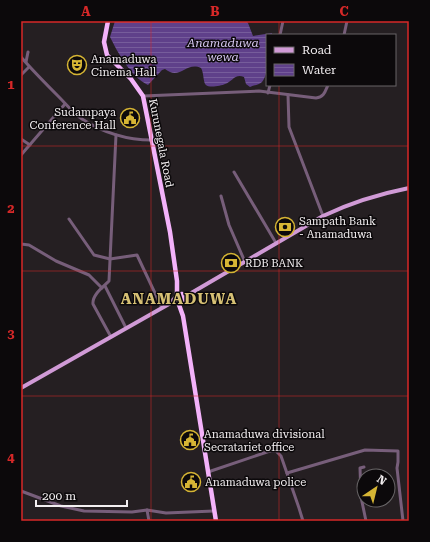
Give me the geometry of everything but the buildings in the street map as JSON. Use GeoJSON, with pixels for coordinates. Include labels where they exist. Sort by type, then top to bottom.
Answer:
{"type":"FeatureCollection","features":[{"type":"Feature","properties":{"kind":"highway","name":"Kurunegala Road"},"geometry":{"type":"LineString","coordinates":[[108,21],[104,42],[107,55],[131,79],[143,96],[170,232],[177,281],[177,298],[183,316]]}},
{"type":"Feature","properties":{"kind":"highway","name":"Kurunegala Road"},"geometry":{"type":"LineString","coordinates":[[177,281],[183,298]]}},
{"type":"Feature","properties":{"kind":"highway"},"geometry":{"type":"LineString","coordinates":[[178,294],[183,298],[181,302],[177,298],[178,294]]}},
{"type":"Feature","properties":{"kind":"highway"},"geometry":{"type":"LineString","coordinates":[[183,298],[183,316],[216,521]]}},
{"type":"Feature","properties":{"kind":"main road"},"geometry":{"type":"LineString","coordinates":[[183,298],[323,216],[362,200],[409,188]]}},
{"type":"Feature","properties":{"kind":"main road"},"geometry":{"type":"LineString","coordinates":[[21,388],[111,338],[177,298]]}},
{"type":"Feature","properties":{"kind":"street"},"geometry":{"type":"LineString","coordinates":[[280,34],[283,21]]}},
{"type":"Feature","properties":{"kind":"street"},"geometry":{"type":"LineString","coordinates":[[344,34],[347,21]]}},
{"type":"Feature","properties":{"kind":"street"},"geometry":{"type":"LineString","coordinates":[[26,62],[28,52]]}},
{"type":"Feature","properties":{"kind":"street"},"geometry":{"type":"LineString","coordinates":[[21,57],[65,104],[81,118],[104,131],[116,135],[139,140],[152,140]]}},
{"type":"Feature","properties":{"kind":"street"},"geometry":{"type":"LineString","coordinates":[[21,75],[29,67]]}},
{"type":"Feature","properties":{"kind":"street"},"geometry":{"type":"LineString","coordinates":[[268,93],[270,86]]}},
{"type":"Feature","properties":{"kind":"street"},"geometry":{"type":"LineString","coordinates":[[143,96],[259,91],[319,98],[325,94],[328,86]]}},
{"type":"Feature","properties":{"kind":"street"},"geometry":{"type":"LineString","coordinates":[[288,95],[289,126],[323,216]]}},
{"type":"Feature","properties":{"kind":"street"},"geometry":{"type":"LineString","coordinates":[[21,155],[65,104]]}},
{"type":"Feature","properties":{"kind":"street"},"geometry":{"type":"LineString","coordinates":[[111,338],[93,304],[93,300],[109,281],[116,135]]}},
{"type":"Feature","properties":{"kind":"street"},"geometry":{"type":"LineString","coordinates":[[21,139],[30,145]]}},
{"type":"Feature","properties":{"kind":"street"},"geometry":{"type":"LineString","coordinates":[[234,172],[276,243]]}},
{"type":"Feature","properties":{"kind":"street"},"geometry":{"type":"LineString","coordinates":[[220,196],[229,225],[245,263]]}},
{"type":"Feature","properties":{"kind":"street"},"geometry":{"type":"LineString","coordinates":[[69,219],[94,255],[110,258],[137,255],[162,308]]}},
{"type":"Feature","properties":{"kind":"street"},"geometry":{"type":"LineString","coordinates":[[21,244],[29,245],[56,261],[89,275],[103,287],[126,328]]}},
{"type":"Feature","properties":{"kind":"street"},"geometry":{"type":"LineString","coordinates":[[287,473],[365,450],[398,451],[397,468],[403,521]]}},
{"type":"Feature","properties":{"kind":"street"},"geometry":{"type":"LineString","coordinates":[[208,472],[270,451],[276,451],[280,456],[287,473],[303,521]]}},
{"type":"Feature","properties":{"kind":"street"},"geometry":{"type":"LineString","coordinates":[[364,467],[360,468],[361,497],[366,521]]}},
{"type":"Feature","properties":{"kind":"street"},"geometry":{"type":"LineString","coordinates":[[21,491],[61,506],[84,511],[132,512],[147,510],[166,513],[214,511]]}},
{"type":"Feature","properties":{"kind":"street"},"geometry":{"type":"LineString","coordinates":[[147,510],[149,521]]}},
{"type":"Feature","properties":{"kind":"water","name":"Anamaduwa wewa"},"geometry":{"type":"Polygon","coordinates":[[[115,21],[246,21],[253,36],[272,33],[266,34],[265,78],[261,83],[250,87],[246,84],[244,77],[241,76],[236,77],[223,85],[208,86],[205,84],[201,68],[196,67],[191,67],[175,73],[165,69],[162,70],[148,85],[131,71],[110,37],[115,21]]]}},
{"type":"Feature","properties":{"kind":"place","name":"Anamaduwa Cinema Hall"},"geometry":{"type":"Point","coordinates":[77,65]}},
{"type":"Feature","properties":{"kind":"place","name":"Sudampaya Conference Hall"},"geometry":{"type":"Point","coordinates":[130,118]}},
{"type":"Feature","properties":{"kind":"place","name":"Sampath Bank - Anamaduwa"},"geometry":{"type":"Point","coordinates":[285,227]}},
{"type":"Feature","properties":{"kind":"place","name":"RDB BANK"},"geometry":{"type":"Point","coordinates":[231,263]}},
{"type":"Feature","properties":{"kind":"place","name":"Anamaduwa divisional Secratariet office"},"geometry":{"type":"Point","coordinates":[190,440]}},
{"type":"Feature","properties":{"kind":"place","name":"Anamaduwa police"},"geometry":{"type":"Point","coordinates":[191,482]}},
{"type":"Feature","properties":{"kind":"district","name":"ANAMADUWA"},"geometry":{"type":"Point","coordinates":[179,299]}}]}
